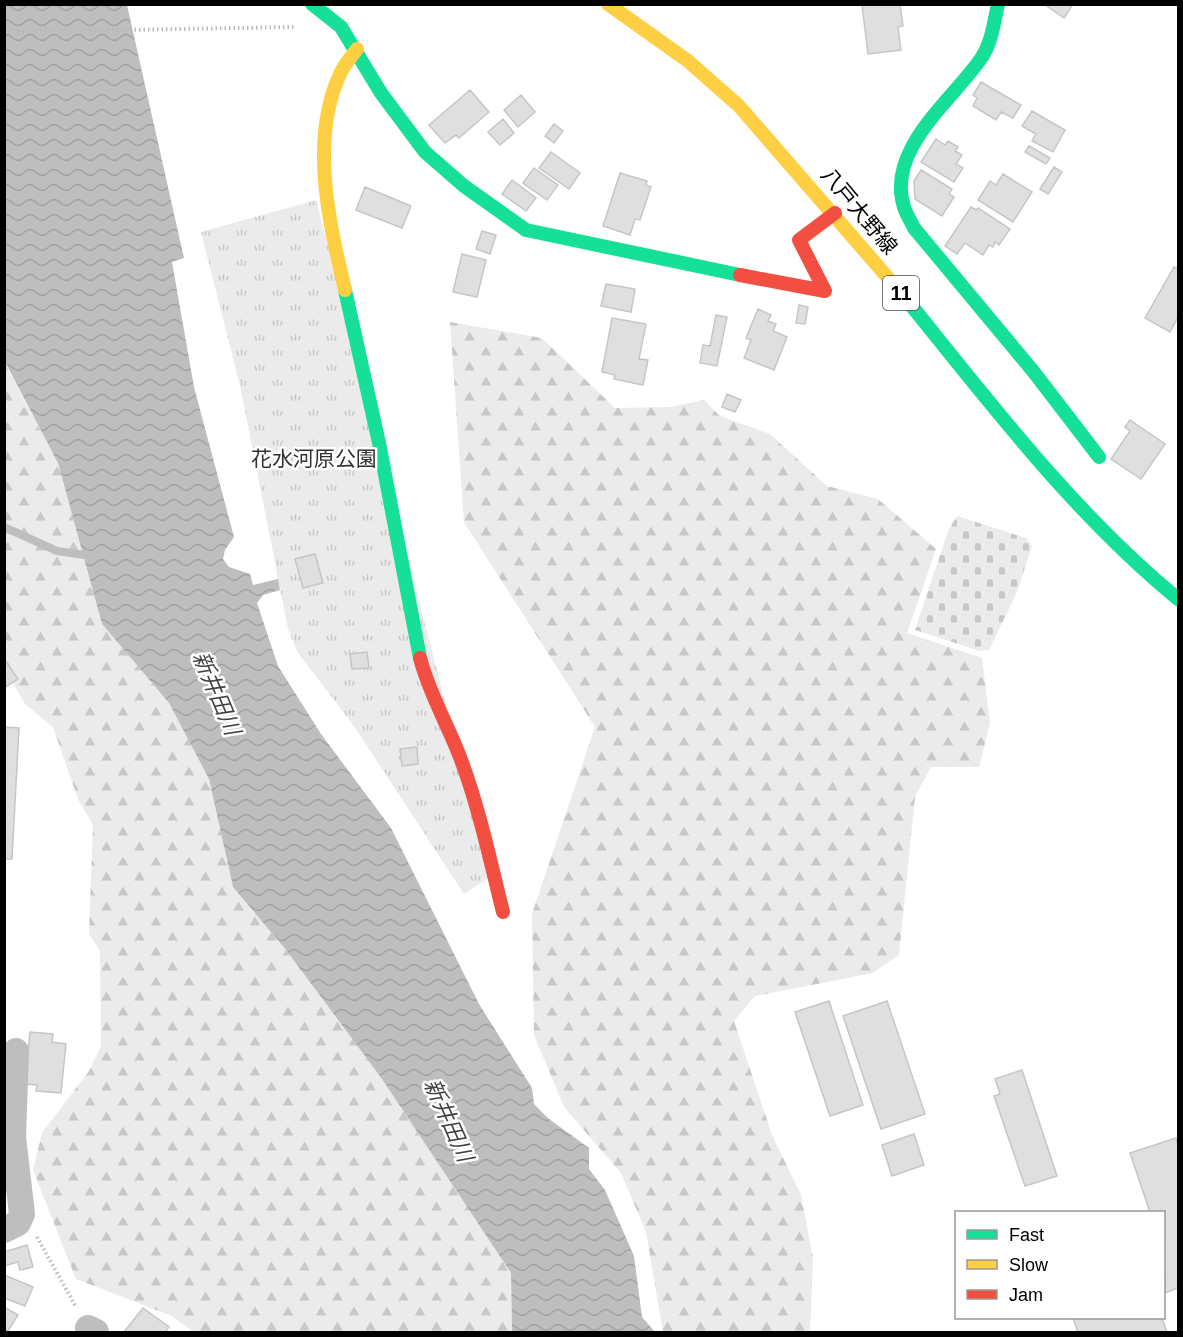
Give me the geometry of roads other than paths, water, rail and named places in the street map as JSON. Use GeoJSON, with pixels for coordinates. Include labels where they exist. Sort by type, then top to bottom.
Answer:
{"type":"FeatureCollection","features":[{"type":"Feature","properties":{"kind":"street"},"geometry":{"type":"LineString","coordinates":[[312,4],[341,27],[357,49],[381,93],[425,152],[464,186],[526,230],[621,252],[825,291],[799,240],[835,213]]}},
{"type":"Feature","properties":{"kind":"street","name":"八戸大野線"},"geometry":{"type":"LineString","coordinates":[[608,4],[653,33],[715,83],[766,134],[835,213],[1008,423],[1083,510],[1157,583],[1179,599]]}},
{"type":"Feature","properties":{"kind":"street"},"geometry":{"type":"LineString","coordinates":[[998,4],[991,39],[982,57],[933,113],[906,160],[902,183],[903,206],[914,228],[1033,370],[1099,457]]}},
{"type":"Feature","properties":{"kind":"street"},"geometry":{"type":"LineString","coordinates":[[357,49],[341,72],[326,123],[324,162],[330,225],[379,443],[416,646],[426,681],[459,755],[472,792],[503,912]]}},
{"type":"Feature","properties":{"kind":"street"},"geometry":{"type":"LineString","coordinates":[[11,1226],[22,1214],[13,1137],[16,1051]]}},
{"type":"Feature","properties":{"kind":"water","name":"新井田川"},"geometry":{"type":"Polygon","coordinates":[[[4,5],[127,5],[184,258],[172,262],[194,387],[234,537],[225,550],[223,559],[229,567],[250,574],[253,585],[278,579],[280,590],[263,595],[257,603],[278,666],[321,734],[391,828],[479,1004],[532,1088],[534,1104],[549,1119],[589,1148],[589,1169],[605,1190],[634,1256],[642,1317],[655,1332],[512,1332],[511,1273],[382,1079],[286,950],[233,887],[209,779],[169,703],[102,624],[58,463],[5,362],[4,5]]]}},
{"type":"Feature","properties":{"kind":"waterway"},"geometry":{"type":"LineString","coordinates":[[4,527],[57,551],[91,556]]}},
{"type":"Feature","properties":{"kind":"park label","name":"花水河原公園"},"geometry":{"type":"Point","coordinates":[314,459]}}]}
